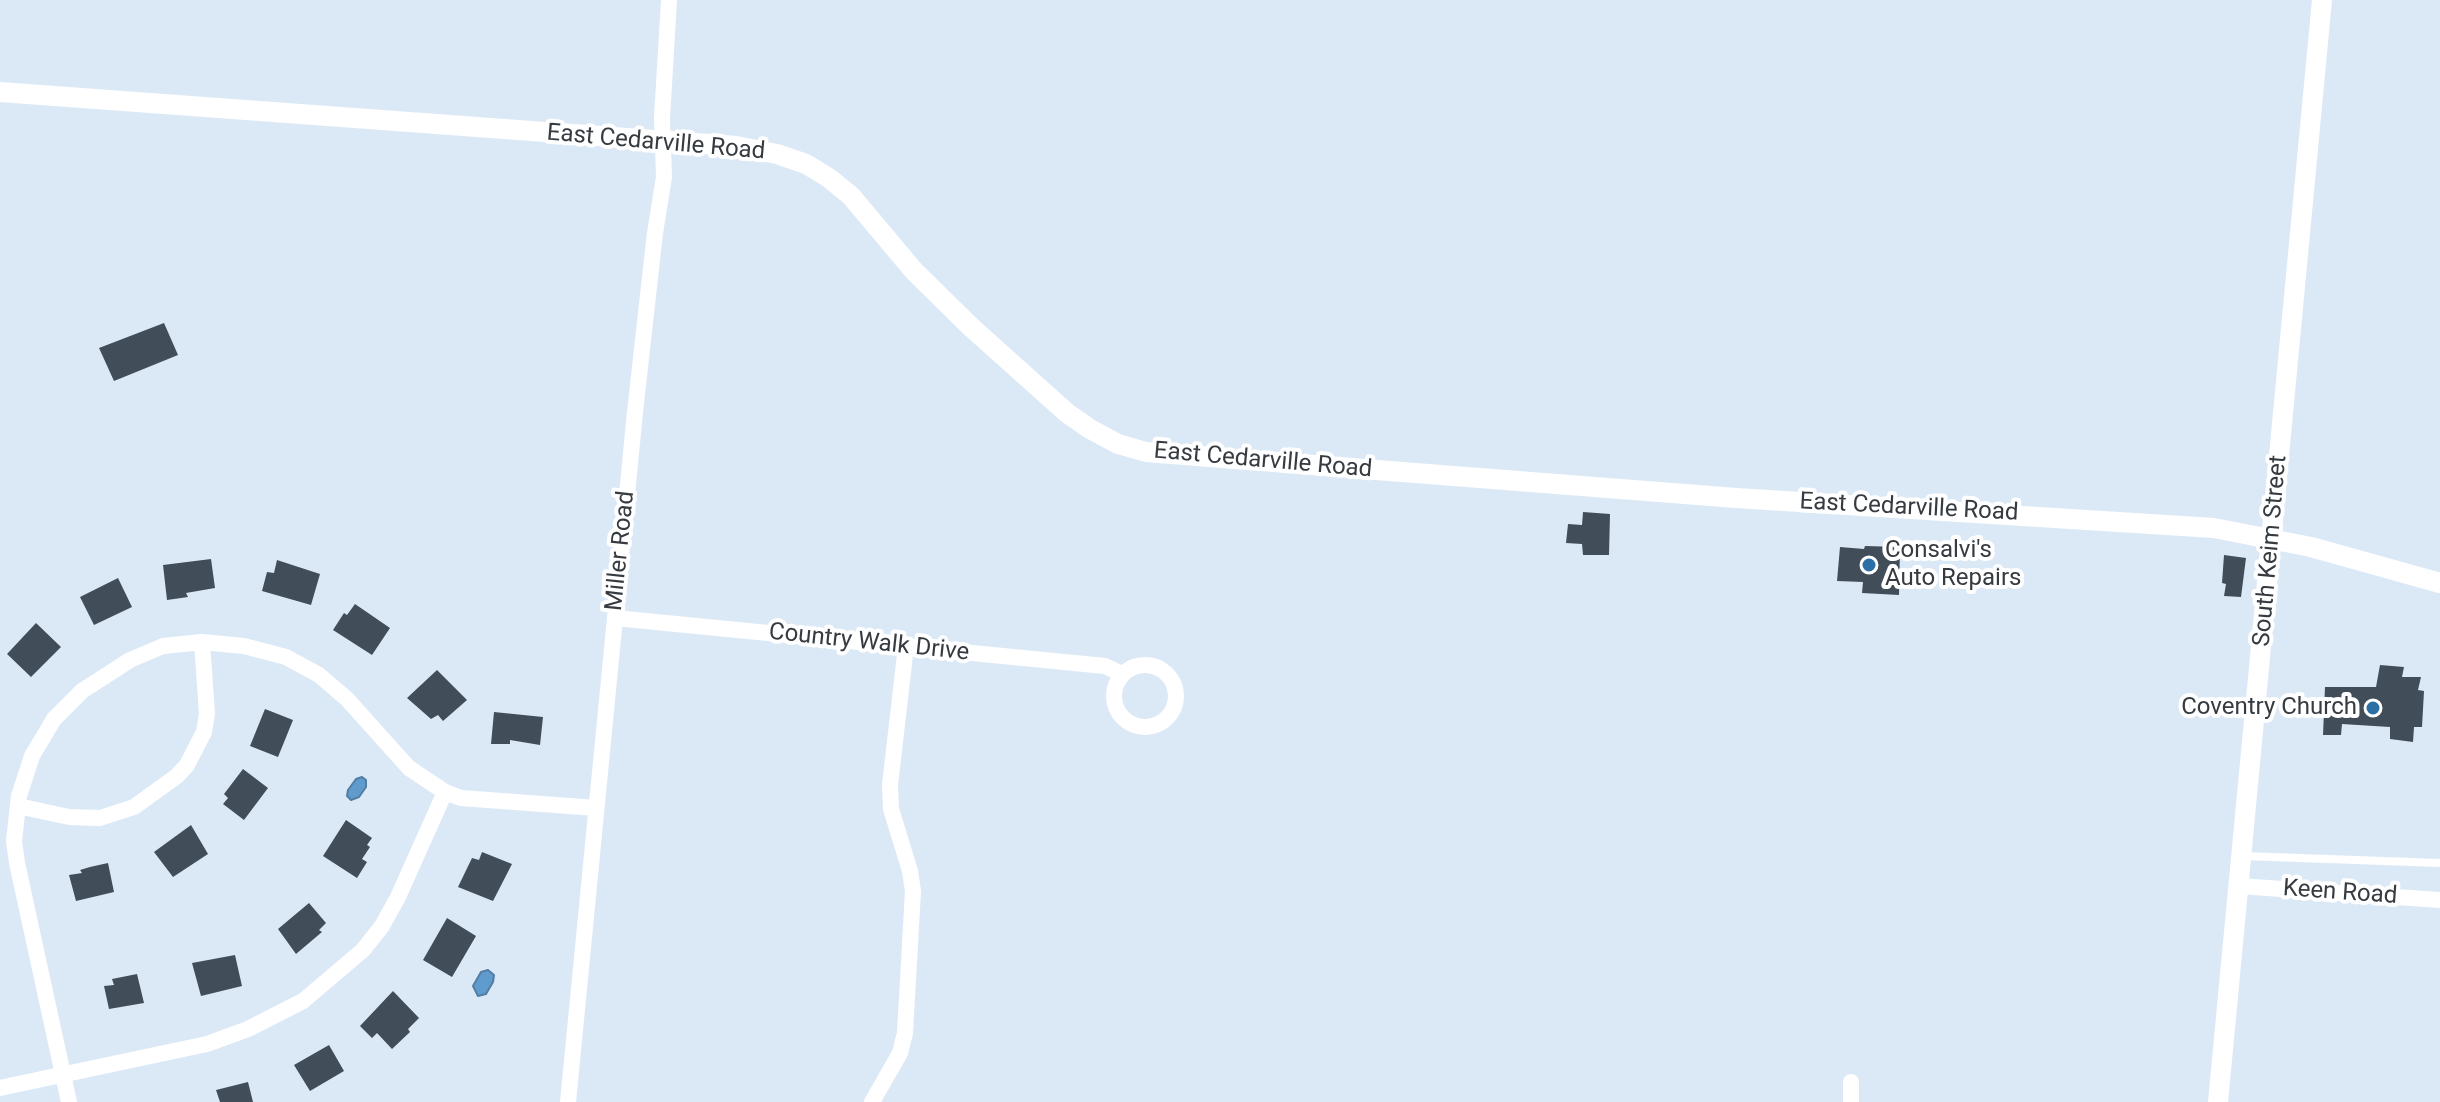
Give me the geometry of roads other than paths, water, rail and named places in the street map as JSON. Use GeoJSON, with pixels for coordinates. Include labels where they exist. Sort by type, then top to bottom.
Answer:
{"type":"FeatureCollection","features":[{"type":"Feature","properties":{"kind":"street","name":"Miller Road"},"geometry":{"type":"LineString","coordinates":[[568,1102],[653,247],[664,177],[669,0]]}},
{"type":"Feature","properties":{"kind":"street","name":"South Keim Street"},"geometry":{"type":"LineString","coordinates":[[2218,1102],[2322,0]]}},
{"type":"Feature","properties":{"kind":"street","name":"East Cedarville Road"},"geometry":{"type":"LineString","coordinates":[[0,92],[736,146],[777,154],[806,164],[851,196],[914,271],[1067,413],[1104,437],[1146,452],[1736,498],[2214,528],[2272,538],[2440,583]]}},
{"type":"Feature","properties":{"kind":"street","name":"Country Walk Drive"},"geometry":{"type":"LineString","coordinates":[[615,618],[1105,666],[1122,674]]}},
{"type":"Feature","properties":{"kind":"street"},"geometry":{"type":"LineString","coordinates":[[69,1102],[14,841],[24,773],[42,737],[54,719],[97,678],[147,651],[163,646],[202,642],[244,646],[286,657],[319,675],[347,699],[409,768],[445,792],[461,798],[596,808]]}},
{"type":"Feature","properties":{"kind":"street"},"geometry":{"type":"LineString","coordinates":[[18,806],[69,817],[100,818],[134,807],[177,776],[187,765],[204,732],[207,714],[202,642]]}},
{"type":"Feature","properties":{"kind":"street"},"geometry":{"type":"LineString","coordinates":[[872,1102],[900,1053],[905,1033],[913,891],[891,809],[890,785],[906,646]]}},
{"type":"Feature","properties":{"kind":"street"},"geometry":{"type":"LineString","coordinates":[[0,1088],[223,1039],[269,1020],[303,1001],[342,971],[382,926],[445,792]]}},
{"type":"Feature","properties":{"kind":"street","name":"Keen Road"},"geometry":{"type":"LineString","coordinates":[[2239,886],[2440,900]]}},
{"type":"Feature","properties":{"kind":"street"},"geometry":{"type":"LineString","coordinates":[[1851,1082],[1851,1102]]}},
{"type":"Feature","properties":{"kind":"lane"},"geometry":{"type":"LineString","coordinates":[[2242,856],[2440,863]]}},
{"type":"Feature","properties":{"kind":"water"},"geometry":{"type":"Polygon","coordinates":[[[362,777],[366,780],[366,787],[359,797],[351,800],[347,796],[348,790],[356,779],[362,777]]]}},
{"type":"Feature","properties":{"kind":"water"},"geometry":{"type":"Polygon","coordinates":[[[488,970],[494,975],[493,982],[486,994],[478,996],[473,986],[481,972],[488,970]]]}},
{"type":"Feature","properties":{"kind":"place","name":"Consalvi's Auto Repairs"},"geometry":{"type":"Point","coordinates":[1869,565]}},
{"type":"Feature","properties":{"kind":"place","name":"Coventry Church"},"geometry":{"type":"Point","coordinates":[2373,708]}}]}
